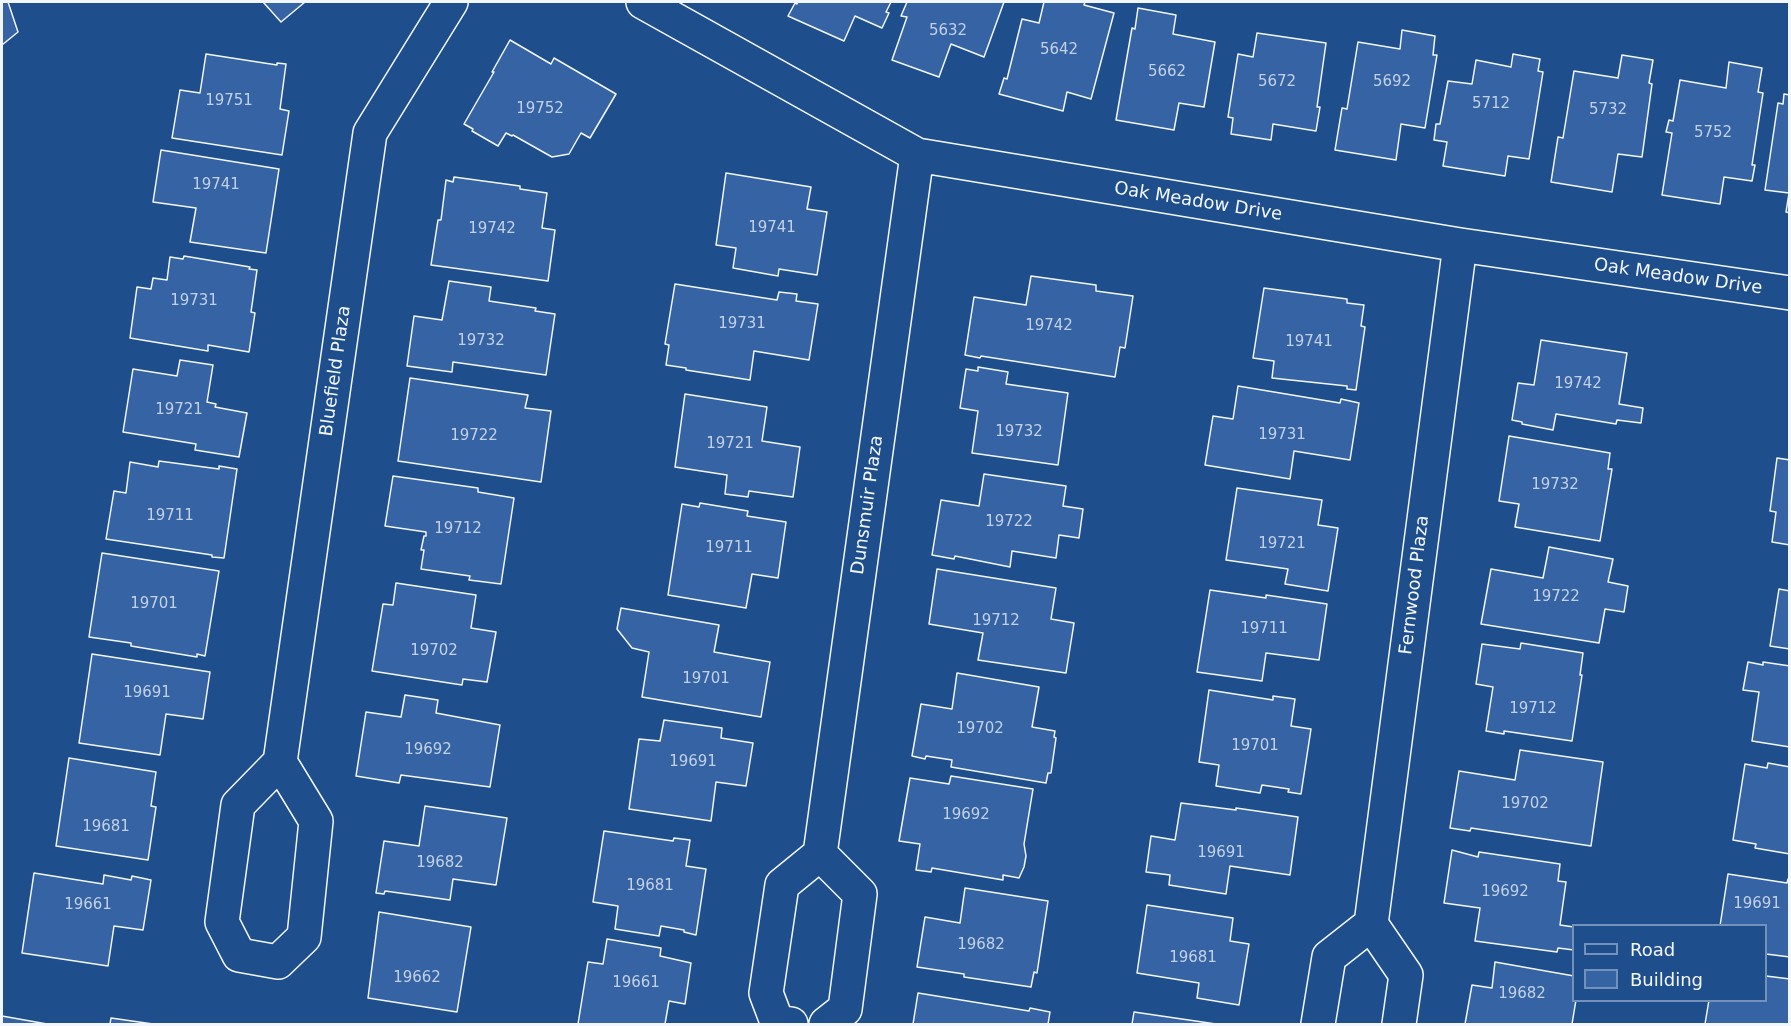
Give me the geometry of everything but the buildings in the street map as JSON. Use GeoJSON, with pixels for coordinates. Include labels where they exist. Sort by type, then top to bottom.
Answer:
{"type":"FeatureCollection","features":[{"type":"Feature","properties":{"kind":"street","name":"Bluefield Plaza"},"geometry":{"type":"LineString","coordinates":[[280,762],[370,133],[451,2]]}},
{"type":"Feature","properties":{"kind":"street","name":"Oak Meadow Drive"},"geometry":{"type":"LineString","coordinates":[[643,2],[917,155],[1460,245],[1790,293]]}},
{"type":"Feature","properties":{"kind":"street","name":"Dunsmuir Plaza"},"geometry":{"type":"LineString","coordinates":[[820,854],[917,155]]}},
{"type":"Feature","properties":{"kind":"street","name":"Fernwood Plaza"},"geometry":{"type":"LineString","coordinates":[[1371,924],[1460,245]]}},
{"type":"Feature","properties":{"kind":"street"},"geometry":{"type":"LineString","coordinates":[[280,762],[316,821],[304,937],[278,962],[239,955],[222,922],[238,805],[280,762]]}},
{"type":"Feature","properties":{"kind":"street"},"geometry":{"type":"LineString","coordinates":[[791,1024],[777,1022],[766,993],[783,885],[820,854],[860,894],[845,1010],[826,1024]]}},
{"type":"Feature","properties":{"kind":"street"},"geometry":{"type":"LineString","coordinates":[[1318,1024],[1329,957],[1371,924],[1406,975],[1399,1024]]}}]}
